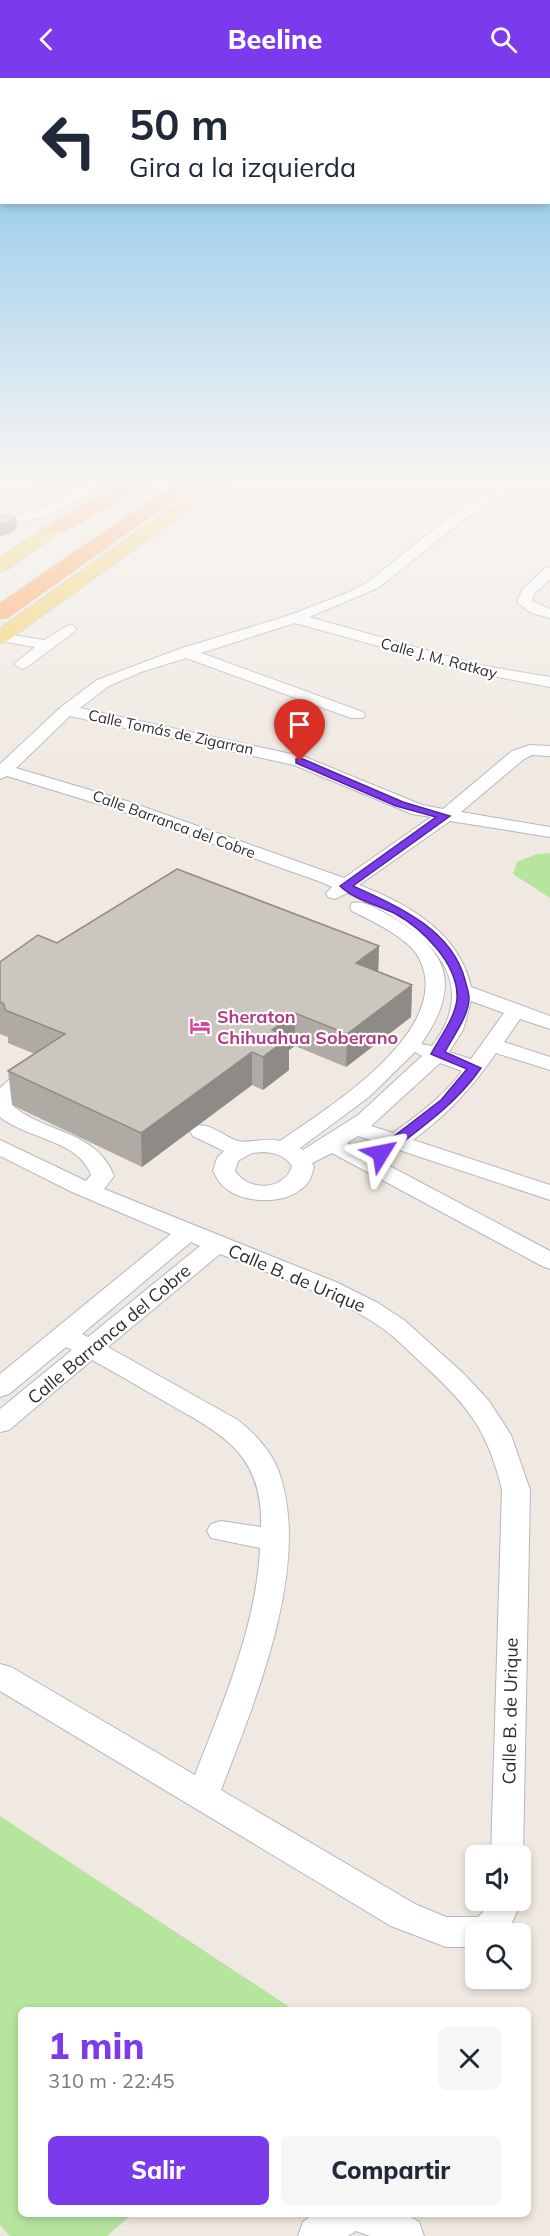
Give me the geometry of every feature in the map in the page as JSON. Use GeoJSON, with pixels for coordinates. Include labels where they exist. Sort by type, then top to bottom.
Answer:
{"type":"FeatureCollection","features":[{"type":"Feature","properties":{"kind":"highway"},"geometry":{"type":"LineString","coordinates":[[0,613],[48,580]]}},
{"type":"Feature","properties":{"kind":"main road"},"geometry":{"type":"LineString","coordinates":[[0,637],[81,580]]}},
{"type":"Feature","properties":{"kind":"street"},"geometry":{"type":"LineString","coordinates":[[1,775],[67,710],[103,683],[184,652],[295,618],[354,595],[380,580]]}},
{"type":"Feature","properties":{"kind":"street"},"geometry":{"type":"LineString","coordinates":[[541,580],[526,593],[524,602],[536,610],[550,614]]}},
{"type":"Feature","properties":{"kind":"street","name":"Calle J. M. Ratkay"},"geometry":{"type":"LineString","coordinates":[[295,618],[477,669],[550,682]]}},
{"type":"Feature","properties":{"kind":"street"},"geometry":{"type":"LineString","coordinates":[[22,664],[69,629]]}},
{"type":"Feature","properties":{"kind":"street"},"geometry":{"type":"LineString","coordinates":[[0,637],[46,645]]}},
{"type":"Feature","properties":{"kind":"street"},"geometry":{"type":"LineString","coordinates":[[184,652],[357,715]]}},
{"type":"Feature","properties":{"kind":"street","name":"Calle Tomás de Zigarran"},"geometry":{"type":"LineString","coordinates":[[67,710],[300,761],[399,804],[445,816],[550,832]]}},
{"type":"Feature","properties":{"kind":"street"},"geometry":{"type":"LineString","coordinates":[[339,891],[445,816],[518,755],[530,750],[550,751]]}},
{"type":"Feature","properties":{"kind":"street","name":"Calle Barranca del Cobre"},"geometry":{"type":"LineString","coordinates":[[1,775],[125,805],[339,891]]}},
{"type":"Feature","properties":{"kind":"street","name":"Calle Barranca del Cobre"},"geometry":{"type":"LineString","coordinates":[[1,775],[44,794],[339,891]]}},
{"type":"Feature","properties":{"kind":"street"},"geometry":{"type":"LineString","coordinates":[[109,815],[125,805]]}},
{"type":"Feature","properties":{"kind":"street"},"geometry":{"type":"LineString","coordinates":[[196,1135],[233,1154],[264,1145],[292,1154],[332,1144],[379,1108],[438,1054],[459,1015],[463,991],[455,965],[428,944],[400,912],[339,891]]}},
{"type":"Feature","properties":{"kind":"street"},"geometry":{"type":"LineString","coordinates":[[292,1154],[411,1046],[423,1030],[436,988],[428,944]]}},
{"type":"Feature","properties":{"kind":"street"},"geometry":{"type":"LineString","coordinates":[[463,991],[550,1023]]}},
{"type":"Feature","properties":{"kind":"street"},"geometry":{"type":"LineString","coordinates":[[366,1163],[396,1143],[462,1086],[516,1011]]}},
{"type":"Feature","properties":{"kind":"street"},"geometry":{"type":"LineString","coordinates":[[492,1045],[550,1064]]}},
{"type":"Feature","properties":{"kind":"street"},"geometry":{"type":"LineString","coordinates":[[411,1046],[475,1068]]}},
{"type":"Feature","properties":{"kind":"street"},"geometry":{"type":"LineString","coordinates":[[46,1058],[12,1087],[2,1103],[3,1109],[18,1121],[66,1141],[97,1161],[102,1168],[103,1176],[90,1190]]}},
{"type":"Feature","properties":{"kind":"street"},"geometry":{"type":"LineString","coordinates":[[353,1127],[550,1193]]}},
{"type":"Feature","properties":{"kind":"street"},"geometry":{"type":"LineString","coordinates":[[332,1144],[477,1219],[550,1261]]}},
{"type":"Feature","properties":{"kind":"street","name":"Calle B. de Urique"},"geometry":{"type":"LineString","coordinates":[[0,1147],[49,1173],[325,1288],[392,1323],[468,1392],[500,1436],[509,1458],[516,1491],[507,1845]]}},
{"type":"Feature","properties":{"kind":"street"},"geometry":{"type":"LineString","coordinates":[[233,1154],[224,1171],[226,1178],[240,1188],[262,1193],[292,1185],[303,1173],[292,1154]]}},
{"type":"Feature","properties":{"kind":"street","name":"Calle Barranca del Cobre"},"geometry":{"type":"LineString","coordinates":[[0,1388],[189,1232]]}},
{"type":"Feature","properties":{"kind":"street","name":"Calle Barranca del Cobre"},"geometry":{"type":"LineString","coordinates":[[0,1424],[217,1244]]}},
{"type":"Feature","properties":{"kind":"street"},"geometry":{"type":"LineString","coordinates":[[66,1335],[204,1412],[243,1438],[258,1455],[269,1475],[276,1504],[275,1540],[266,1608],[247,1681],[202,1795]]}},
{"type":"Feature","properties":{"kind":"street"},"geometry":{"type":"LineString","coordinates":[[220,1531],[275,1540]]}},
{"type":"Feature","properties":{"kind":"street"},"geometry":{"type":"LineString","coordinates":[[0,1676],[403,1916],[446,1932],[485,1932],[497,1921],[501,1911]]}},
{"type":"Feature","properties":{"kind":"street"},"geometry":{"type":"LineString","coordinates":[[317,2236],[344,2217]]}},
{"type":"Feature","properties":{"kind":"street"},"geometry":{"type":"LineString","coordinates":[[370,2217],[384,2222],[405,2236]]}},
{"type":"Feature","properties":{"kind":"green space"},"geometry":{"type":"Polygon","coordinates":[[[550,853],[550,898],[513,874],[517,862],[537,854],[550,853]]]}},
{"type":"Feature","properties":{"kind":"green space"},"geometry":{"type":"Polygon","coordinates":[[[0,1816],[289,2007],[18,2007],[18,2217],[129,2217],[107,2236],[10,2236],[0,2225],[0,1816]]]}},
{"type":"Feature","properties":{"kind":"building","name":"Sheraton Chihuahua Soberano"},"geometry":{"type":"Polygon","coordinates":[[[177,869],[379,946],[356,963],[412,985],[347,1034],[295,1013],[272,1030],[289,1037],[263,1057],[252,1052],[141,1133],[8,1071],[65,1034],[5,1010],[4,1004],[0,1002],[0,962],[38,935],[57,943],[177,869]]]}},
{"type":"Feature","properties":{"kind":"place","name":"Sheraton Chihuahua Soberano"},"geometry":{"type":"Point","coordinates":[200,1026]}},
{"type":"Feature","properties":{"kind":"route"},"geometry":{"type":"LineString","coordinates":[[300,761],[321,768],[399,804],[445,816],[345,886],[400,912],[437,941],[448,953],[455,965],[463,998],[459,1015],[438,1054],[475,1068],[462,1086],[445,1103],[381,1153]]}}]}
